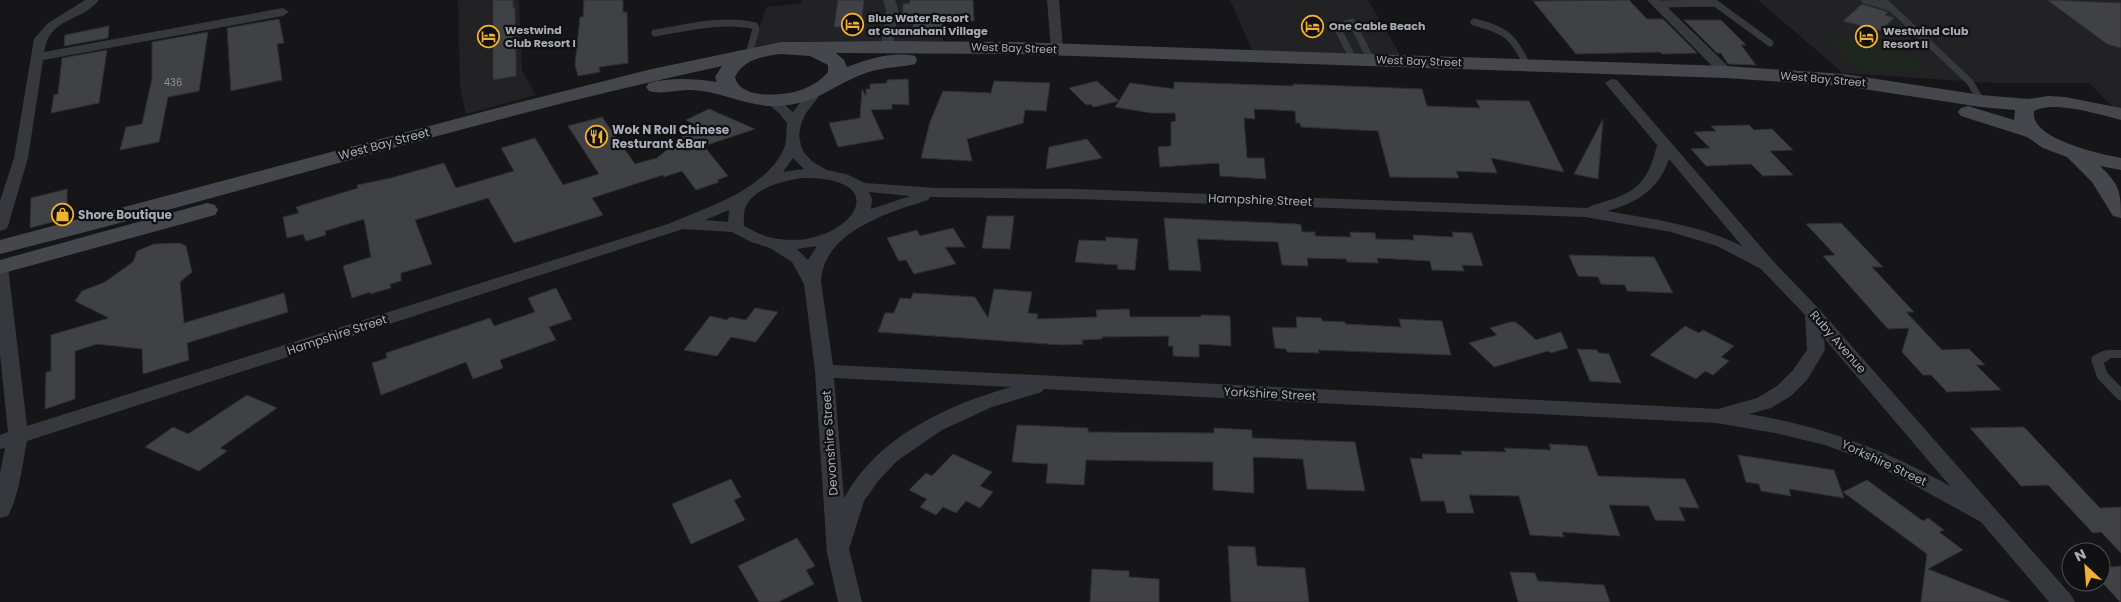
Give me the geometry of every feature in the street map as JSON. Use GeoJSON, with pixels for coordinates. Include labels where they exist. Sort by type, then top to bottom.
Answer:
{"type":"FeatureCollection","features":[{"type":"Feature","properties":{"kind":"main road","name":"West Bay Street"},"geometry":{"type":"LineString","coordinates":[[0,247],[495,114],[652,75],[769,50],[887,46],[1057,49],[1726,72],[1854,81],[1981,101],[2031,105],[2049,102],[2073,103],[2121,114]]}},
{"type":"Feature","properties":{"kind":"main road"},"geometry":{"type":"LineString","coordinates":[[804,48],[825,54],[836,64],[835,76],[823,87]]}},
{"type":"Feature","properties":{"kind":"main road"},"geometry":{"type":"LineString","coordinates":[[732,91],[725,77],[731,67],[743,58],[769,50]]}},
{"type":"Feature","properties":{"kind":"main road","name":"West Bay Street"},"geometry":{"type":"LineString","coordinates":[[0,267],[612,96],[675,85],[700,85],[732,91],[748,97],[770,100],[796,97],[823,87],[856,69],[874,64],[929,59],[1802,89],[1874,95],[1960,110],[2035,133],[2052,144],[2075,154]]}},
{"type":"Feature","properties":{"kind":"main road"},"geometry":{"type":"LineString","coordinates":[[2031,105],[2025,110],[2023,118],[2035,133]]}},
{"type":"Feature","properties":{"kind":"main road"},"geometry":{"type":"LineString","coordinates":[[2075,154],[2121,164]]}},
{"type":"Feature","properties":{"kind":"main road"},"geometry":{"type":"LineString","coordinates":[[2075,154],[2100,178],[2121,211]]}},
{"type":"Feature","properties":{"kind":"street"},"geometry":{"type":"LineString","coordinates":[[0,226],[13,189],[21,158],[40,39],[48,28],[93,0]]}},
{"type":"Feature","properties":{"kind":"street"},"geometry":{"type":"LineString","coordinates":[[887,46],[892,9],[889,0]]}},
{"type":"Feature","properties":{"kind":"street"},"geometry":{"type":"LineString","coordinates":[[1053,0],[1057,49]]}},
{"type":"Feature","properties":{"kind":"street"},"geometry":{"type":"LineString","coordinates":[[1655,2],[1726,72]]}},
{"type":"Feature","properties":{"kind":"street"},"geometry":{"type":"LineString","coordinates":[[36,57],[283,12]]}},
{"type":"Feature","properties":{"kind":"street","name":"Ruby Avenue"},"geometry":{"type":"LineString","coordinates":[[1612,83],[1767,266],[1814,314],[2063,602]]}},
{"type":"Feature","properties":{"kind":"street"},"geometry":{"type":"LineString","coordinates":[[823,87],[802,106],[794,122],[793,145],[795,153],[801,161],[824,173]]}},
{"type":"Feature","properties":{"kind":"street"},"geometry":{"type":"LineString","coordinates":[[770,100],[784,110],[794,122]]}},
{"type":"Feature","properties":{"kind":"street"},"geometry":{"type":"LineString","coordinates":[[758,186],[781,166],[793,145]]}},
{"type":"Feature","properties":{"kind":"street","name":"Hampshire Street"},"geometry":{"type":"LineString","coordinates":[[1585,212],[1617,204],[1636,195],[1648,185],[1657,175],[1662,161],[1664,146]]}},
{"type":"Feature","properties":{"kind":"street"},"geometry":{"type":"LineString","coordinates":[[758,186],[794,174],[824,173]]}},
{"type":"Feature","properties":{"kind":"street","name":"Hampshire Street"},"geometry":{"type":"LineString","coordinates":[[824,173],[862,187],[935,193],[1088,194],[1585,212],[1672,227],[1702,235],[1723,243],[1767,266]]}},
{"type":"Feature","properties":{"kind":"street"},"geometry":{"type":"LineString","coordinates":[[745,196],[737,208],[736,228],[758,240],[772,243],[806,244],[848,228],[862,213],[865,202],[862,193],[847,180]]}},
{"type":"Feature","properties":{"kind":"street","name":"Hampshire Street"},"geometry":{"type":"LineString","coordinates":[[9,439],[674,227],[745,196],[758,186]]}},
{"type":"Feature","properties":{"kind":"street","name":"Hampshire Street"},"geometry":{"type":"LineString","coordinates":[[848,228],[889,208],[935,193]]}},
{"type":"Feature","properties":{"kind":"street","name":"Hampshire Street"},"geometry":{"type":"LineString","coordinates":[[674,227],[706,224],[736,228]]}},
{"type":"Feature","properties":{"kind":"street","name":"Devonshire Street"},"geometry":{"type":"LineString","coordinates":[[848,228],[824,247],[812,270],[812,282],[824,371],[838,554],[850,602]]}},
{"type":"Feature","properties":{"kind":"street","name":"Devonshire Street"},"geometry":{"type":"LineString","coordinates":[[772,243],[800,258],[812,282]]}},
{"type":"Feature","properties":{"kind":"street"},"geometry":{"type":"LineString","coordinates":[[0,267],[9,439],[7,489],[0,510]]}},
{"type":"Feature","properties":{"kind":"street","name":"Yorkshire Street"},"geometry":{"type":"LineString","coordinates":[[1716,416],[1764,403],[1784,391],[1800,375],[1816,350],[1814,314]]}},
{"type":"Feature","properties":{"kind":"street","name":"Yorkshire Street"},"geometry":{"type":"LineString","coordinates":[[824,371],[1716,416],[1771,424],[1832,440],[1880,459],[1986,515]]}},
{"type":"Feature","properties":{"kind":"street"},"geometry":{"type":"LineString","coordinates":[[838,554],[856,497],[882,463],[919,434],[959,412],[999,396],[1054,383]]}},
{"type":"Feature","properties":{"kind":"street"},"geometry":{"type":"LineString","coordinates":[[2033,569],[2044,602]]}},
{"type":"Feature","properties":{"kind":"lane"},"geometry":{"type":"LineString","coordinates":[[1865,0],[1893,8]]}},
{"type":"Feature","properties":{"kind":"lane"},"geometry":{"type":"LineString","coordinates":[[1883,0],[1970,82],[1981,101]]}},
{"type":"Feature","properties":{"kind":"lane"},"geometry":{"type":"LineString","coordinates":[[1655,2],[1713,1],[1770,43]]}},
{"type":"Feature","properties":{"kind":"lane"},"geometry":{"type":"LineString","coordinates":[[1352,22],[1362,59],[1339,31],[1342,25],[1352,22]]}},
{"type":"Feature","properties":{"kind":"lane"},"geometry":{"type":"LineString","coordinates":[[1474,22],[1494,27],[1513,37],[1527,65]]}},
{"type":"Feature","properties":{"kind":"lane"},"geometry":{"type":"LineString","coordinates":[[655,33],[752,24],[756,29],[749,54]]}},
{"type":"Feature","properties":{"kind":"lane"},"geometry":{"type":"LineString","coordinates":[[2120,393],[2102,374],[2097,360],[2108,354],[2121,354]]}},
{"type":"Feature","properties":{"kind":"shaded area","name":"Westwind Club Resort I"},"geometry":{"type":"Polygon","coordinates":[[[458,0],[519,0],[522,71],[536,95],[466,114],[460,86],[458,0]]]}},
{"type":"Feature","properties":{"kind":"shaded area","name":"Blue Water Resort at Guanahani Village"},"geometry":{"type":"Polygon","coordinates":[[[802,0],[942,0],[943,41],[792,41],[754,47],[766,7],[801,3],[802,0]]]}},
{"type":"Feature","properties":{"kind":"shaded area","name":"One Cable Beach"},"geometry":{"type":"Polygon","coordinates":[[[1230,0],[1368,0],[1401,56],[1253,52],[1230,0]]]}},
{"type":"Feature","properties":{"kind":"shaded area"},"geometry":{"type":"Polygon","coordinates":[[[1758,0],[2121,0],[2121,115],[2089,83],[1994,83],[1843,73],[1758,0]]]}},
{"type":"Feature","properties":{"kind":"shaded area"},"geometry":{"type":"Polygon","coordinates":[[[1824,36],[1888,36],[1926,70],[1859,69],[1824,36]]]}},
{"type":"Feature","properties":{"kind":"building"},"geometry":{"type":"Polygon","coordinates":[[[493,0],[513,0],[513,8],[515,7],[516,76],[493,80],[493,0]]]}},
{"type":"Feature","properties":{"kind":"building"},"geometry":{"type":"Polygon","coordinates":[[[584,0],[623,0],[623,12],[627,12],[628,63],[599,67],[600,72],[578,76],[575,65],[580,17],[583,17],[584,0]]]}},
{"type":"Feature","properties":{"kind":"building"},"geometry":{"type":"Polygon","coordinates":[[[838,0],[864,0],[861,26],[834,27],[838,0]]]}},
{"type":"Feature","properties":{"kind":"building"},"geometry":{"type":"Polygon","coordinates":[[[910,0],[973,0],[974,21],[942,22],[944,35],[914,36],[913,24],[902,23],[903,4],[910,3],[910,0]]]}},
{"type":"Feature","properties":{"kind":"building"},"geometry":{"type":"Polygon","coordinates":[[[1629,0],[1647,19],[1663,19],[1697,53],[1576,54],[1533,1],[1629,0]]]}},
{"type":"Feature","properties":{"kind":"building"},"geometry":{"type":"Polygon","coordinates":[[[2047,0],[2121,3],[2121,48],[2107,44],[2047,0]]]}},
{"type":"Feature","properties":{"kind":"building"},"geometry":{"type":"Polygon","coordinates":[[[1862,4],[1888,12],[1885,15],[1894,18],[1880,31],[1843,21],[1862,4]]]}},
{"type":"Feature","properties":{"kind":"building"},"geometry":{"type":"Polygon","coordinates":[[[279,19],[284,43],[277,44],[282,80],[231,91],[227,28],[279,19]]]}},
{"type":"Feature","properties":{"kind":"building"},"geometry":{"type":"Polygon","coordinates":[[[1684,20],[1721,20],[1746,45],[1741,45],[1756,65],[1728,64],[1721,53],[1717,53],[1684,20]]]}},
{"type":"Feature","properties":{"kind":"building"},"geometry":{"type":"Polygon","coordinates":[[[109,26],[108,38],[64,46],[65,35],[109,26]]]}},
{"type":"Feature","properties":{"kind":"building"},"geometry":{"type":"Polygon","coordinates":[[[208,32],[199,91],[168,97],[159,142],[120,150],[126,127],[142,124],[152,79],[152,42],[208,32]]]}},
{"type":"Feature","properties":{"kind":"building"},"geometry":{"type":"Polygon","coordinates":[[[107,50],[99,103],[51,113],[54,95],[58,94],[62,58],[107,50]]]}},
{"type":"Feature","properties":{"kind":"building"},"geometry":{"type":"Polygon","coordinates":[[[908,79],[909,105],[892,104],[892,109],[871,110],[884,139],[838,147],[829,123],[860,118],[862,89],[866,97],[866,89],[870,89],[870,84],[887,83],[887,80],[908,79]]]}},
{"type":"Feature","properties":{"kind":"building"},"geometry":{"type":"Polygon","coordinates":[[[994,81],[1050,83],[1046,111],[1025,110],[1023,123],[967,139],[972,161],[921,158],[930,122],[943,91],[991,93],[994,81]]]}},
{"type":"Feature","properties":{"kind":"building"},"geometry":{"type":"Polygon","coordinates":[[[1097,81],[1119,101],[1094,107],[1090,104],[1086,105],[1069,88],[1097,81]]]}},
{"type":"Feature","properties":{"kind":"building"},"geometry":{"type":"Polygon","coordinates":[[[1174,82],[1422,89],[1427,106],[1480,108],[1476,100],[1529,101],[1564,172],[1491,158],[1497,173],[1456,171],[1459,178],[1390,177],[1378,131],[1301,127],[1300,123],[1296,123],[1295,111],[1254,109],[1255,119],[1244,118],[1247,158],[1264,158],[1266,179],[1220,176],[1219,163],[1160,167],[1158,147],[1171,146],[1171,122],[1176,121],[1175,113],[1151,113],[1115,107],[1130,83],[1174,89],[1174,82]]]}},
{"type":"Feature","properties":{"kind":"building"},"geometry":{"type":"Polygon","coordinates":[[[709,109],[755,129],[704,146],[728,176],[717,180],[719,182],[696,190],[682,171],[664,177],[663,175],[592,198],[603,215],[514,243],[488,198],[415,220],[432,264],[401,273],[401,281],[390,284],[391,288],[352,298],[343,266],[371,257],[364,219],[325,231],[326,235],[306,241],[303,234],[287,238],[283,217],[299,213],[296,207],[358,188],[357,185],[391,178],[444,163],[456,188],[514,171],[501,148],[535,138],[563,185],[599,174],[568,126],[602,117],[635,164],[657,158],[696,125],[686,120],[709,109]]]}},
{"type":"Feature","properties":{"kind":"building"},"geometry":{"type":"Polygon","coordinates":[[[1603,119],[1598,179],[1574,174],[1603,119]]]}},
{"type":"Feature","properties":{"kind":"building"},"geometry":{"type":"Polygon","coordinates":[[[1749,125],[1754,130],[1772,129],[1793,150],[1770,151],[1793,175],[1763,176],[1751,164],[1706,166],[1691,149],[1710,148],[1694,132],[1716,131],[1711,126],[1749,125]]]}},
{"type":"Feature","properties":{"kind":"building"},"geometry":{"type":"Polygon","coordinates":[[[1087,139],[1102,158],[1046,169],[1049,147],[1087,139]]]}},
{"type":"Feature","properties":{"kind":"building"},"geometry":{"type":"Polygon","coordinates":[[[67,189],[67,218],[30,228],[31,198],[67,189]]]}},
{"type":"Feature","properties":{"kind":"building"},"geometry":{"type":"Polygon","coordinates":[[[987,216],[1014,216],[1010,249],[982,248],[987,216]]]}},
{"type":"Feature","properties":{"kind":"building"},"geometry":{"type":"Polygon","coordinates":[[[1164,218],[1297,224],[1301,225],[1302,232],[1315,232],[1315,236],[1351,237],[1350,232],[1375,233],[1376,239],[1414,240],[1413,235],[1453,237],[1452,232],[1472,233],[1483,266],[1462,265],[1464,271],[1432,270],[1430,261],[1377,258],[1378,263],[1347,262],[1346,259],[1307,258],[1308,266],[1282,265],[1278,242],[1197,239],[1201,271],[1169,270],[1164,218]]]}},
{"type":"Feature","properties":{"kind":"building"},"geometry":{"type":"Polygon","coordinates":[[[1841,223],[1883,267],[1872,267],[1914,312],[1906,312],[1942,350],[1969,349],[1985,365],[1976,365],[2001,390],[1947,392],[1931,375],[1923,375],[1902,352],[1909,328],[1888,329],[1823,256],[1835,255],[1806,224],[1841,223]]]}},
{"type":"Feature","properties":{"kind":"building"},"geometry":{"type":"Polygon","coordinates":[[[953,228],[965,247],[945,247],[956,264],[914,274],[906,260],[899,261],[887,238],[917,230],[920,236],[953,228]]]}},
{"type":"Feature","properties":{"kind":"building"},"geometry":{"type":"Polygon","coordinates":[[[1106,237],[1138,239],[1135,270],[1117,269],[1118,265],[1075,262],[1079,240],[1106,241],[1106,237]]]}},
{"type":"Feature","properties":{"kind":"building"},"geometry":{"type":"Polygon","coordinates":[[[180,243],[186,246],[192,272],[180,282],[184,323],[284,293],[288,312],[187,343],[189,360],[143,374],[142,349],[97,344],[75,351],[75,399],[45,409],[46,372],[51,371],[51,335],[109,318],[75,301],[82,291],[105,282],[133,262],[137,251],[154,244],[180,243]]]}},
{"type":"Feature","properties":{"kind":"building"},"geometry":{"type":"Polygon","coordinates":[[[1569,255],[1654,257],[1673,293],[1627,291],[1625,285],[1601,284],[1598,277],[1578,276],[1569,255]]]}},
{"type":"Feature","properties":{"kind":"building"},"geometry":{"type":"Polygon","coordinates":[[[556,288],[572,319],[549,327],[556,340],[500,360],[503,368],[473,379],[466,362],[381,395],[372,363],[387,358],[386,353],[490,318],[494,326],[535,312],[528,298],[556,288]]]}},
{"type":"Feature","properties":{"kind":"building"},"geometry":{"type":"Polygon","coordinates":[[[994,289],[1032,292],[1028,313],[1038,314],[1037,319],[1097,317],[1096,310],[1129,309],[1130,317],[1230,316],[1231,346],[1199,344],[1199,357],[1173,356],[1173,346],[1168,346],[1169,336],[1102,337],[1102,339],[1082,340],[1083,344],[1062,345],[878,332],[885,313],[894,313],[900,298],[911,299],[913,293],[975,297],[988,318],[994,289]]]}},
{"type":"Feature","properties":{"kind":"building"},"geometry":{"type":"Polygon","coordinates":[[[755,308],[778,312],[756,342],[731,337],[717,356],[684,350],[710,316],[727,320],[730,317],[746,320],[755,308]]]}},
{"type":"Feature","properties":{"kind":"building"},"geometry":{"type":"Polygon","coordinates":[[[1296,317],[1321,318],[1322,321],[1345,322],[1345,324],[1401,327],[1399,319],[1442,321],[1451,355],[1318,350],[1319,353],[1287,352],[1286,349],[1275,348],[1272,327],[1297,328],[1296,317]]]}},
{"type":"Feature","properties":{"kind":"building"},"geometry":{"type":"Polygon","coordinates":[[[1515,322],[1536,340],[1561,332],[1568,348],[1551,353],[1548,351],[1494,367],[1469,343],[1497,335],[1490,328],[1515,322]]]}},
{"type":"Feature","properties":{"kind":"building"},"geometry":{"type":"Polygon","coordinates":[[[1685,326],[1699,333],[1703,330],[1734,346],[1721,357],[1729,361],[1713,375],[1705,371],[1696,379],[1650,355],[1685,326]]]}},
{"type":"Feature","properties":{"kind":"building"},"geometry":{"type":"Polygon","coordinates":[[[1577,349],[1597,350],[1599,353],[1609,354],[1621,383],[1590,381],[1577,349]]]}},
{"type":"Feature","properties":{"kind":"building"},"geometry":{"type":"Polygon","coordinates":[[[247,395],[277,408],[220,448],[227,451],[199,471],[145,447],[173,427],[188,434],[247,395]]]}},
{"type":"Feature","properties":{"kind":"building"},"geometry":{"type":"Polygon","coordinates":[[[1017,425],[1088,428],[1088,432],[1214,433],[1214,428],[1252,430],[1252,438],[1355,442],[1365,491],[1307,489],[1303,459],[1253,457],[1254,493],[1213,490],[1213,462],[1086,460],[1084,485],[1046,483],[1048,464],[1012,462],[1017,425]]]}},
{"type":"Feature","properties":{"kind":"building"},"geometry":{"type":"Polygon","coordinates":[[[2024,427],[2100,508],[2121,507],[2121,553],[2101,532],[2093,533],[2048,485],[2021,486],[1970,428],[2024,427]]]}},
{"type":"Feature","properties":{"kind":"building"},"geometry":{"type":"Polygon","coordinates":[[[1549,444],[1587,446],[1598,476],[1685,479],[1699,508],[1679,507],[1685,521],[1655,520],[1649,506],[1609,505],[1620,536],[1562,532],[1564,537],[1530,535],[1519,496],[1469,495],[1474,513],[1447,513],[1444,501],[1421,501],[1410,458],[1423,459],[1422,454],[1462,455],[1461,451],[1506,452],[1504,448],[1551,450],[1549,444]]]}},
{"type":"Feature","properties":{"kind":"building"},"geometry":{"type":"Polygon","coordinates":[[[953,454],[992,472],[980,486],[993,492],[980,508],[966,501],[956,513],[943,507],[936,515],[920,507],[927,499],[909,490],[926,473],[932,476],[953,454]]]}},
{"type":"Feature","properties":{"kind":"building"},"geometry":{"type":"Polygon","coordinates":[[[1738,455],[1834,470],[1844,498],[1789,489],[1791,496],[1761,491],[1759,484],[1746,482],[1738,455]]]}},
{"type":"Feature","properties":{"kind":"building"},"geometry":{"type":"Polygon","coordinates":[[[731,479],[741,497],[734,500],[745,520],[691,544],[672,504],[731,479]]]}},
{"type":"Feature","properties":{"kind":"building"},"geometry":{"type":"Polygon","coordinates":[[[1867,480],[1923,521],[1928,518],[1944,530],[1939,532],[1963,550],[1928,569],[2011,602],[1921,602],[1927,554],[1843,492],[1867,480]]]}},
{"type":"Feature","properties":{"kind":"building"},"geometry":{"type":"Polygon","coordinates":[[[797,538],[815,566],[806,570],[814,584],[778,602],[759,602],[738,566],[797,538]]]}},
{"type":"Feature","properties":{"kind":"building"},"geometry":{"type":"Polygon","coordinates":[[[1228,546],[1255,547],[1257,566],[1305,568],[1309,602],[1231,602],[1228,546]]]}},
{"type":"Feature","properties":{"kind":"building"},"geometry":{"type":"Polygon","coordinates":[[[2121,566],[2121,602],[2111,592],[2111,567],[2121,566]]]}},
{"type":"Feature","properties":{"kind":"building"},"geometry":{"type":"Polygon","coordinates":[[[1092,569],[1129,571],[1129,577],[1159,579],[1159,602],[1090,602],[1092,569]]]}},
{"type":"Feature","properties":{"kind":"building"},"geometry":{"type":"Polygon","coordinates":[[[1510,572],[1535,573],[1538,581],[1604,585],[1610,602],[1518,602],[1510,572]]]}},
{"type":"Feature","properties":{"kind":"place","name":"Blue Water Resort at Guanahani Village"},"geometry":{"type":"Point","coordinates":[852,24]}},
{"type":"Feature","properties":{"kind":"place","name":"One Cable Beach"},"geometry":{"type":"Point","coordinates":[1313,26]}},
{"type":"Feature","properties":{"kind":"place","name":"Westwind Club Resort I"},"geometry":{"type":"Point","coordinates":[489,36]}},
{"type":"Feature","properties":{"kind":"place","name":"Westwind Club Resort II"},"geometry":{"type":"Point","coordinates":[1867,37]}},
{"type":"Feature","properties":{"kind":"place","name":"Wok N Roll Chinese Resturant &Bar"},"geometry":{"type":"Point","coordinates":[596,137]}},
{"type":"Feature","properties":{"kind":"place","name":"Shore Boutique"},"geometry":{"type":"Point","coordinates":[62,215]}}]}
